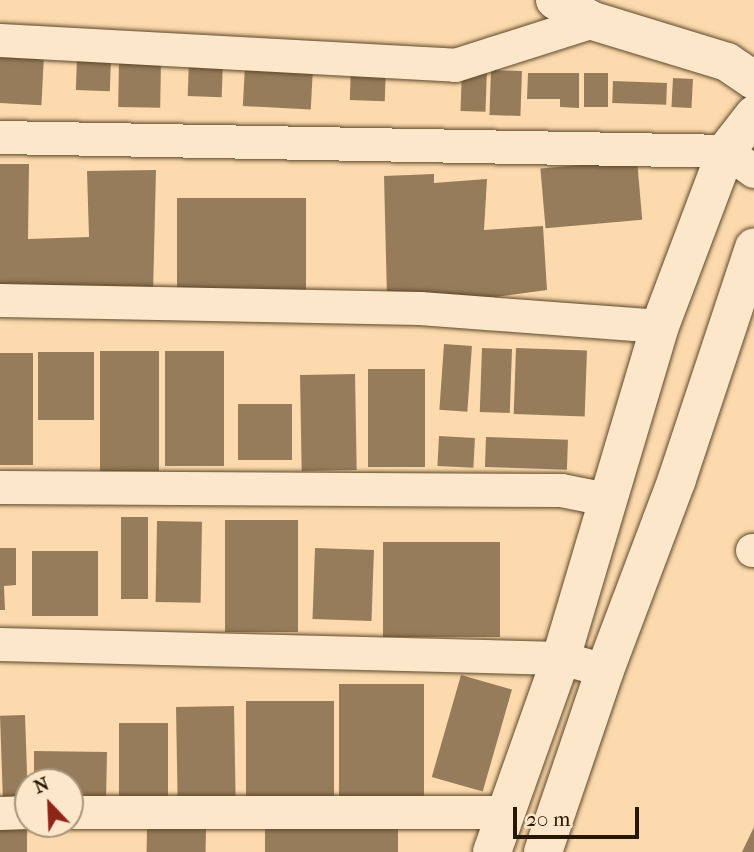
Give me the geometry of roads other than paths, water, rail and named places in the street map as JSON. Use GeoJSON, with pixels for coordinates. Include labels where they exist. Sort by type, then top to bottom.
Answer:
{"type":"FeatureCollection","features":[{"type":"Feature","properties":{"kind":"street"},"geometry":{"type":"LineString","coordinates":[[555,0],[593,21],[727,62],[754,80]]}},
{"type":"Feature","properties":{"kind":"street"},"geometry":{"type":"LineString","coordinates":[[0,40],[455,65],[593,21]]}},
{"type":"Feature","properties":{"kind":"street"},"geometry":{"type":"LineString","coordinates":[[492,852],[561,657],[606,499],[660,326],[740,161],[754,115]]}},
{"type":"Feature","properties":{"kind":"street"},"geometry":{"type":"LineString","coordinates":[[0,137],[740,161]]}},
{"type":"Feature","properties":{"kind":"street"},"geometry":{"type":"LineString","coordinates":[[543,852],[604,670],[677,479],[754,247]]}},
{"type":"Feature","properties":{"kind":"street"},"geometry":{"type":"LineString","coordinates":[[0,300],[420,308],[660,326]]}},
{"type":"Feature","properties":{"kind":"street"},"geometry":{"type":"LineString","coordinates":[[0,487],[547,490],[606,499]]}},
{"type":"Feature","properties":{"kind":"street"},"geometry":{"type":"LineString","coordinates":[[0,644],[561,657],[604,670]]}},
{"type":"Feature","properties":{"kind":"street"},"geometry":{"type":"LineString","coordinates":[[84,812],[506,812]]}}]}
